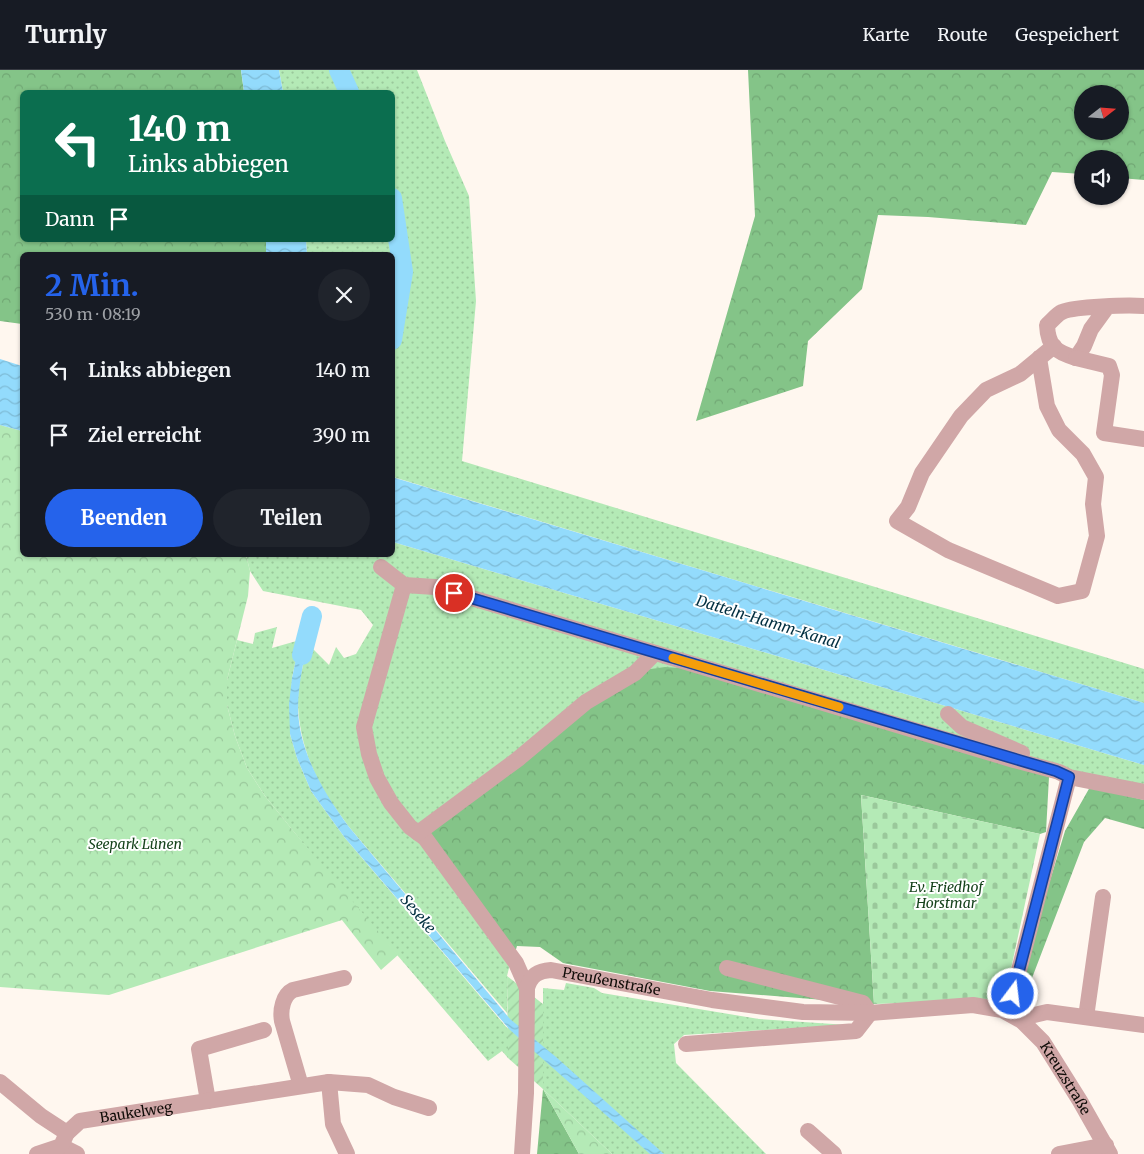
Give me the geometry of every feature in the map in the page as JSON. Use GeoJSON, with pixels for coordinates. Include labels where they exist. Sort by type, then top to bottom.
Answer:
{"type":"FeatureCollection","features":[{"type":"Feature","properties":{"kind":"street"},"geometry":{"type":"LineString","coordinates":[[1144,306],[1082,308],[1062,312],[1047,325],[1048,339],[1060,353],[1109,366],[1112,374],[1104,432],[1144,439]]}},
{"type":"Feature","properties":{"kind":"street"},"geometry":{"type":"LineString","coordinates":[[1076,358],[1084,346],[1091,329],[1107,307]]}},
{"type":"Feature","properties":{"kind":"street"},"geometry":{"type":"LineString","coordinates":[[1039,358],[1047,406],[1060,430],[1083,454],[1096,477],[1092,504],[1097,536],[1082,591],[1058,596],[948,550],[897,521],[908,507],[922,472],[961,416],[986,390],[1020,374],[1039,358],[1054,346]]}},
{"type":"Feature","properties":{"kind":"street"},"geometry":{"type":"LineString","coordinates":[[381,567],[404,585],[435,588],[1062,774],[1144,792]]}},
{"type":"Feature","properties":{"kind":"street"},"geometry":{"type":"LineString","coordinates":[[404,585],[364,727],[369,754],[377,778],[391,803],[410,827],[425,838],[516,963],[526,996],[526,1093],[522,1154]]}},
{"type":"Feature","properties":{"kind":"street"},"geometry":{"type":"LineString","coordinates":[[418,834],[518,759],[586,702],[636,673],[655,653]]}},
{"type":"Feature","properties":{"kind":"street"},"geometry":{"type":"LineString","coordinates":[[948,714],[962,727],[1032,757],[1062,774]]}},
{"type":"Feature","properties":{"kind":"street"},"geometry":{"type":"LineString","coordinates":[[1062,774],[1015,1017],[1047,1012],[1144,1025]]}},
{"type":"Feature","properties":{"kind":"street"},"geometry":{"type":"LineString","coordinates":[[1086,1017],[1103,897]]}},
{"type":"Feature","properties":{"kind":"street"},"geometry":{"type":"LineString","coordinates":[[686,1044],[856,1031],[870,1013],[863,1003],[727,968]]}},
{"type":"Feature","properties":{"kind":"street","name":"Preußenstraße"},"geometry":{"type":"LineString","coordinates":[[526,996],[529,979],[542,971],[551,970],[758,1007],[803,1012],[870,1013],[973,1005],[992,1008],[1015,1017]]}},
{"type":"Feature","properties":{"kind":"street"},"geometry":{"type":"LineString","coordinates":[[301,1086],[282,1021],[284,1001],[288,994],[294,990],[344,978]]}},
{"type":"Feature","properties":{"kind":"street","name":"Kreuzstraße"},"geometry":{"type":"LineString","coordinates":[[1015,1017],[1033,1031],[1055,1060],[1108,1150]]}},
{"type":"Feature","properties":{"kind":"street"},"geometry":{"type":"LineString","coordinates":[[208,1101],[199,1050],[264,1030]]}},
{"type":"Feature","properties":{"kind":"street"},"geometry":{"type":"LineString","coordinates":[[0,1082],[41,1116],[77,1154]]}},
{"type":"Feature","properties":{"kind":"street"},"geometry":{"type":"LineString","coordinates":[[330,1082],[333,1124],[347,1154]]}},
{"type":"Feature","properties":{"kind":"street","name":"Baukelweg"},"geometry":{"type":"LineString","coordinates":[[37,1154],[64,1139],[80,1121],[330,1082],[368,1085],[394,1097],[429,1108]]}},
{"type":"Feature","properties":{"kind":"street"},"geometry":{"type":"LineString","coordinates":[[808,1131],[834,1154]]}},
{"type":"Feature","properties":{"kind":"street"},"geometry":{"type":"LineString","coordinates":[[1060,1154],[1108,1150]]}},
{"type":"Feature","properties":{"kind":"green space"},"geometry":{"type":"Polygon","coordinates":[[[0,70],[241,70],[244,90],[20,90],[20,242],[266,242],[266,252],[20,252],[20,324],[0,321],[0,70]]]}},
{"type":"Feature","properties":{"kind":"green space"},"geometry":{"type":"Polygon","coordinates":[[[279,70],[417,70],[469,196],[476,301],[462,461],[1144,669],[1144,703],[395,478],[395,252],[307,252],[306,242],[395,242],[395,90],[283,90],[279,70]]]}},
{"type":"Feature","properties":{"kind":"green space"},"geometry":{"type":"Polygon","coordinates":[[[748,70],[1144,70],[1144,180],[1129,179],[1129,150],[1074,150],[1074,173],[1052,172],[1026,225],[878,215],[862,289],[808,341],[803,386],[696,421],[755,216],[748,70]]]}},
{"type":"Feature","properties":{"kind":"green space","name":"Seepark Lünen"},"geometry":{"type":"Polygon","coordinates":[[[0,425],[20,430],[20,557],[246,557],[250,571],[248,596],[227,680],[227,705],[235,736],[247,768],[265,796],[398,955],[381,970],[342,920],[109,995],[0,987],[0,425]]]}},
{"type":"Feature","properties":{"kind":"green space"},"geometry":{"type":"Polygon","coordinates":[[[395,543],[1144,765],[1144,800],[1049,777],[590,708],[511,960],[507,976],[507,1013],[349,827],[321,786],[309,759],[301,729],[298,699],[308,644],[329,665],[336,647],[344,658],[356,654],[373,625],[361,610],[263,591],[250,571],[246,557],[395,557],[395,543]]]}},
{"type":"Feature","properties":{"kind":"green space"},"geometry":{"type":"Polygon","coordinates":[[[277,627],[272,648],[300,640],[292,678],[290,734],[297,758],[311,791],[345,838],[508,1029],[508,1058],[502,1051],[488,1061],[332,879],[265,796],[247,768],[235,736],[227,705],[227,680],[237,640],[253,644],[255,633],[277,627]]]}},
{"type":"Feature","properties":{"kind":"green space"},"geometry":{"type":"Polygon","coordinates":[[[665,667],[693,669],[1049,777],[1046,832],[1040,834],[861,795],[874,1004],[710,991],[563,963],[540,947],[517,946],[514,956],[431,834],[431,830],[590,708],[644,670],[665,667]]]}},
{"type":"Feature","properties":{"kind":"green space"},"geometry":{"type":"Polygon","coordinates":[[[1090,787],[1144,800],[1144,829],[1105,818],[1084,842],[1032,978],[1021,976],[1065,831],[1090,787]]]}},
{"type":"Feature","properties":{"kind":"green space","name":"Ev. Friedhof Horstmar"},"geometry":{"type":"Polygon","coordinates":[[[861,795],[1040,834],[1003,1006],[976,1001],[874,1004],[861,795]]]}},
{"type":"Feature","properties":{"kind":"green space"},"geometry":{"type":"Polygon","coordinates":[[[507,976],[543,1004],[543,1089],[508,1058],[507,976]]]}},
{"type":"Feature","properties":{"kind":"green space"},"geometry":{"type":"Polygon","coordinates":[[[566,983],[594,988],[602,993],[759,1019],[848,1025],[684,1035],[674,1044],[676,1063],[766,1154],[612,1154],[543,1089],[543,988],[564,990],[566,983]]]}},
{"type":"Feature","properties":{"kind":"green space"},"geometry":{"type":"Polygon","coordinates":[[[543,1089],[579,1154],[537,1154],[543,1089]]]}},
{"type":"Feature","properties":{"kind":"green space"},"geometry":{"type":"Polygon","coordinates":[[[543,1089],[612,1154],[579,1154],[543,1089]]]}},
{"type":"Feature","properties":{"kind":"water"},"geometry":{"type":"Polygon","coordinates":[[[241,70],[279,70],[283,90],[244,90],[241,70]]]}},
{"type":"Feature","properties":{"kind":"water"},"geometry":{"type":"Polygon","coordinates":[[[266,242],[306,242],[307,252],[266,252],[266,242]]]}},
{"type":"Feature","properties":{"kind":"water"},"geometry":{"type":"Polygon","coordinates":[[[0,359],[20,365],[20,430],[0,425],[0,359]]]}},
{"type":"Feature","properties":{"kind":"water","name":"Datteln-Hamm-Kanal"},"geometry":{"type":"Polygon","coordinates":[[[395,478],[1144,703],[1144,765],[395,543],[395,478]]]}},
{"type":"Feature","properties":{"kind":"water"},"geometry":{"type":"Polygon","coordinates":[[[306,628],[311,629],[299,689],[299,725],[314,771],[340,814],[510,1019],[556,1057],[664,1154],[650,1154],[510,1030],[345,838],[311,791],[297,758],[290,734],[289,704],[300,640],[303,638],[306,628]]]}},
{"type":"Feature","properties":{"kind":"waterway","name":"Seseke"},"geometry":{"type":"LineString","coordinates":[[339,70],[348,90]]}},
{"type":"Feature","properties":{"kind":"waterway","name":"Seseke"},"geometry":{"type":"LineString","coordinates":[[395,218],[403,272],[395,321]]}},
{"type":"Feature","properties":{"kind":"waterway","name":"Seseke"},"geometry":{"type":"LineString","coordinates":[[302,655],[312,616]]}},
{"type":"Feature","properties":{"kind":"slow traffic"},"geometry":{"type":"LineString","coordinates":[[673,658],[839,707]]}},
{"type":"Feature","properties":{"kind":"route"},"geometry":{"type":"LineString","coordinates":[[454,593],[1056,771],[1069,777],[1013,994]]}}]}
